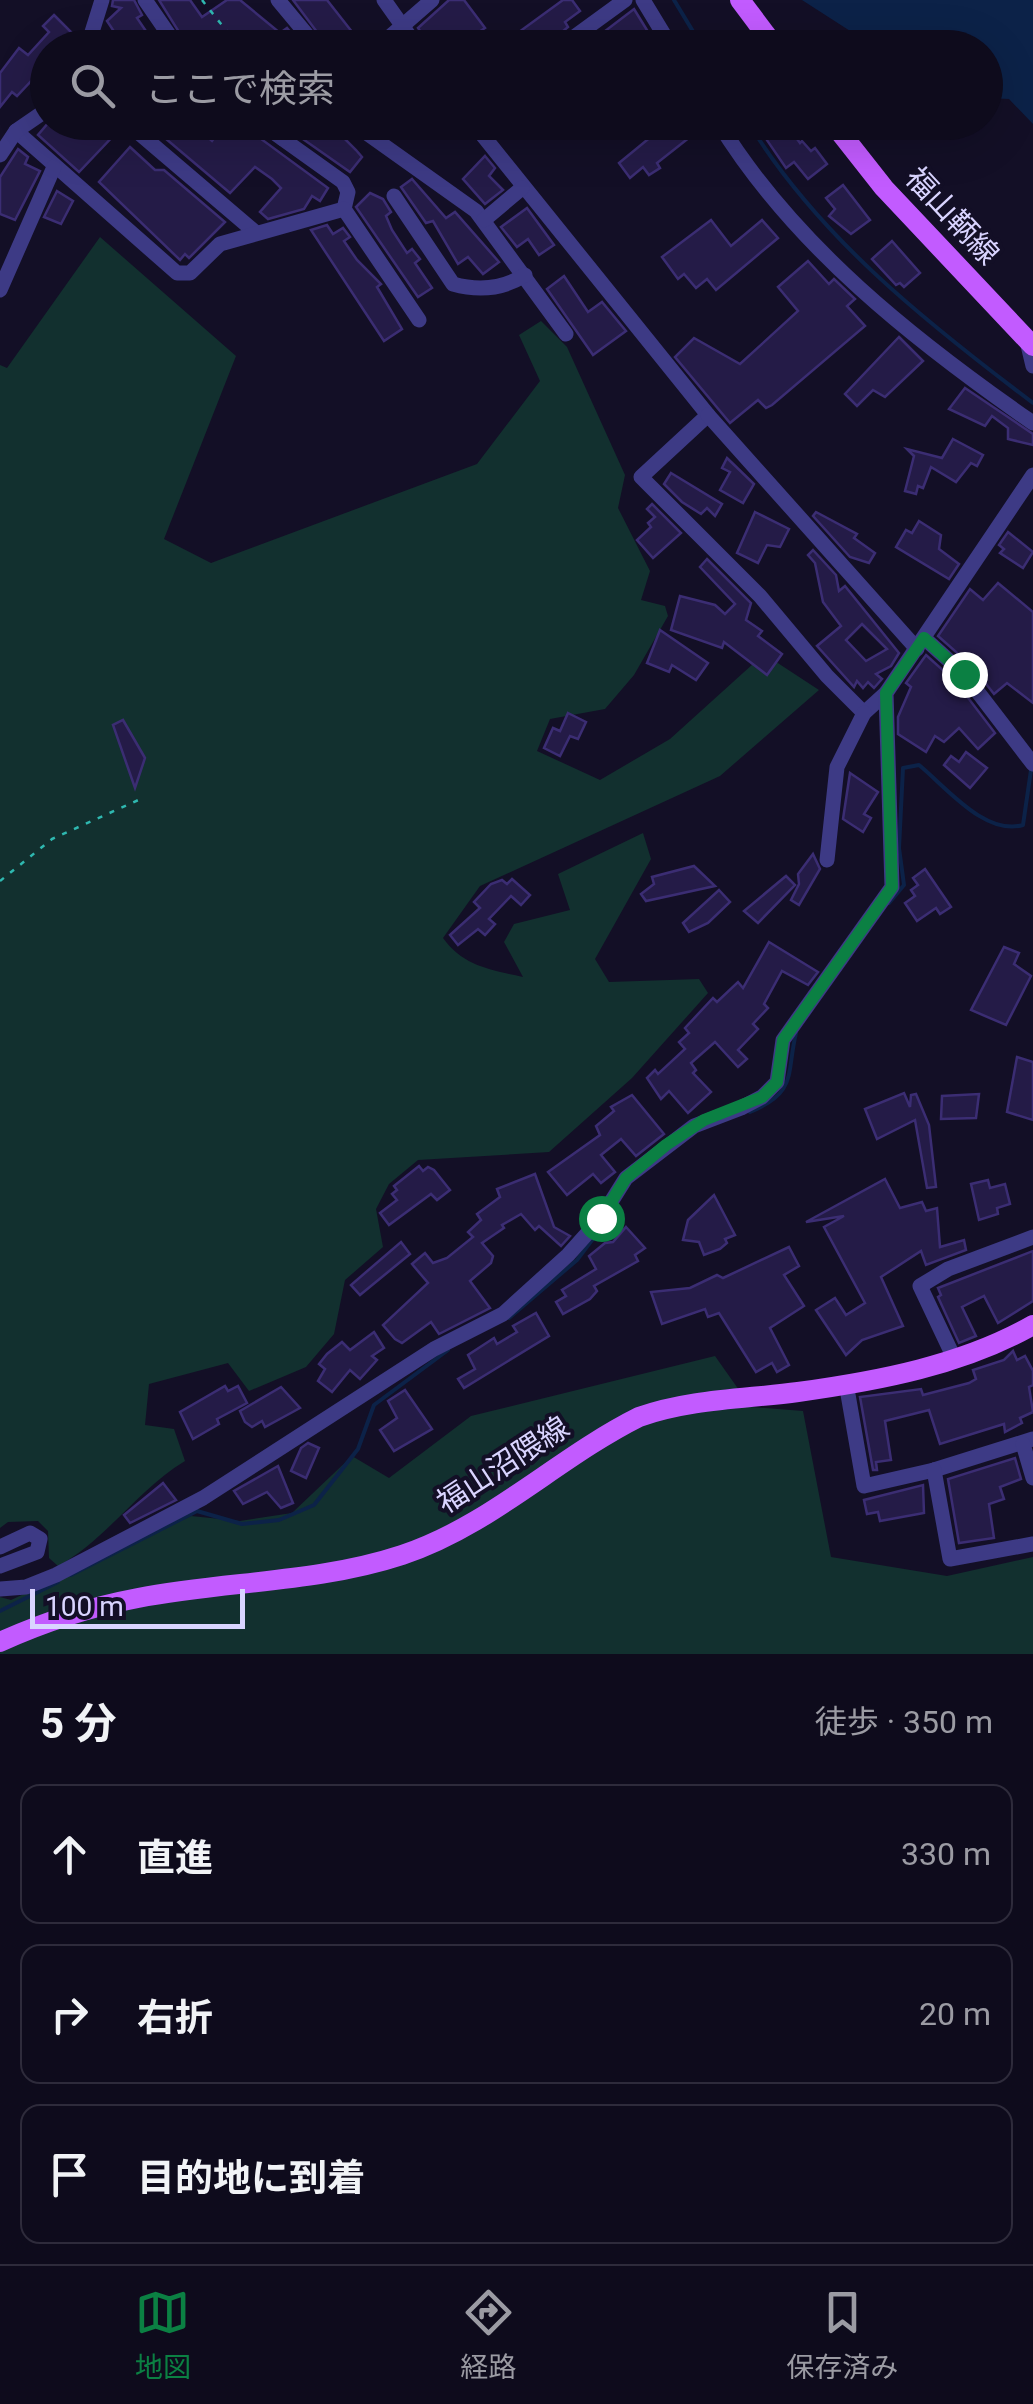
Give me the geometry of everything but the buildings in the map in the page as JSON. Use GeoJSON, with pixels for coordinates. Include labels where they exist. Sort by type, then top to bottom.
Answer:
{"type":"FeatureCollection","features":[{"type":"Feature","properties":{"kind":"main road"},"geometry":{"type":"LineString","coordinates":[[740,0],[762,30]]}},
{"type":"Feature","properties":{"kind":"main road","name":"福山鞆線"},"geometry":{"type":"LineString","coordinates":[[846,140],[884,188],[1030,344]]}},
{"type":"Feature","properties":{"kind":"main road","name":"福山沼隈線"},"geometry":{"type":"LineString","coordinates":[[0,1642],[46,1622],[140,1597],[341,1569],[399,1556],[468,1525],[639,1416],[664,1408],[846,1383],[955,1360],[994,1346],[1033,1325]]}},
{"type":"Feature","properties":{"kind":"street"},"geometry":{"type":"LineString","coordinates":[[93,30],[102,0]]}},
{"type":"Feature","properties":{"kind":"street"},"geometry":{"type":"LineString","coordinates":[[146,0],[166,30]]}},
{"type":"Feature","properties":{"kind":"street"},"geometry":{"type":"LineString","coordinates":[[278,0],[303,30]]}},
{"type":"Feature","properties":{"kind":"street"},"geometry":{"type":"LineString","coordinates":[[384,0],[406,30]]}},
{"type":"Feature","properties":{"kind":"street"},"geometry":{"type":"LineString","coordinates":[[397,30],[432,0]]}},
{"type":"Feature","properties":{"kind":"street"},"geometry":{"type":"LineString","coordinates":[[584,30],[625,0]]}},
{"type":"Feature","properties":{"kind":"street"},"geometry":{"type":"LineString","coordinates":[[643,0],[661,30]]}},
{"type":"Feature","properties":{"kind":"street"},"geometry":{"type":"LineString","coordinates":[[0,154],[16,131],[30,121]]}},
{"type":"Feature","properties":{"kind":"street"},"geometry":{"type":"LineString","coordinates":[[16,131],[177,273],[190,273],[220,244],[344,209]]}},
{"type":"Feature","properties":{"kind":"street"},"geometry":{"type":"LineString","coordinates":[[147,140],[255,232]]}},
{"type":"Feature","properties":{"kind":"street"},"geometry":{"type":"LineString","coordinates":[[284,140],[344,182],[348,192],[344,209],[418,320]]}},
{"type":"Feature","properties":{"kind":"street"},"geometry":{"type":"LineString","coordinates":[[375,140],[484,220],[566,334]]}},
{"type":"Feature","properties":{"kind":"street"},"geometry":{"type":"LineString","coordinates":[[486,140],[708,415],[843,571],[921,643],[964,674],[1030,756]]}},
{"type":"Feature","properties":{"kind":"street"},"geometry":{"type":"LineString","coordinates":[[732,140],[818,248],[914,334],[1033,423]]}},
{"type":"Feature","properties":{"kind":"street"},"geometry":{"type":"LineString","coordinates":[[0,290],[54,167]]}},
{"type":"Feature","properties":{"kind":"street"},"geometry":{"type":"LineString","coordinates":[[484,220],[522,188]]}},
{"type":"Feature","properties":{"kind":"street"},"geometry":{"type":"LineString","coordinates":[[394,196],[453,284],[473,289],[492,287],[510,284],[524,275]]}},
{"type":"Feature","properties":{"kind":"street"},"geometry":{"type":"LineString","coordinates":[[1030,344],[1033,366]]}},
{"type":"Feature","properties":{"kind":"street"},"geometry":{"type":"LineString","coordinates":[[708,415],[641,477],[760,596],[826,676],[864,713]]}},
{"type":"Feature","properties":{"kind":"street"},"geometry":{"type":"LineString","coordinates":[[827,860],[837,767],[864,713],[886,693],[1033,475]]}},
{"type":"Feature","properties":{"kind":"street"},"geometry":{"type":"LineString","coordinates":[[0,1589],[26,1588],[203,1498],[434,1349],[502,1314],[568,1255],[601,1218],[626,1178],[694,1126],[762,1097],[777,1082],[783,1040],[892,887],[886,693]]}},
{"type":"Feature","properties":{"kind":"street"},"geometry":{"type":"LineString","coordinates":[[955,1360],[920,1286],[948,1269],[1033,1237]]}},
{"type":"Feature","properties":{"kind":"street"},"geometry":{"type":"LineString","coordinates":[[846,1383],[864,1486],[934,1470],[1028,1441],[1033,1478]]}},
{"type":"Feature","properties":{"kind":"street"},"geometry":{"type":"LineString","coordinates":[[934,1470],[950,1558],[1033,1544]]}},
{"type":"Feature","properties":{"kind":"street"},"geometry":{"type":"LineString","coordinates":[[0,1546],[30,1533],[40,1539],[37,1552],[0,1566]]}},
{"type":"Feature","properties":{"kind":"path"},"geometry":{"type":"LineString","coordinates":[[202,0],[226,30]]}},
{"type":"Feature","properties":{"kind":"path"},"geometry":{"type":"LineString","coordinates":[[0,881],[52,839],[144,797]]}},
{"type":"Feature","properties":{"kind":"green space"},"geometry":{"type":"Polygon","coordinates":[[[100,237],[236,356],[164,539],[211,563],[477,464],[540,381],[519,335],[541,321],[567,347],[625,475],[618,508],[650,571],[641,600],[665,606],[668,616],[634,675],[605,709],[550,719],[537,751],[600,780],[670,739],[764,654],[819,690],[720,776],[480,886],[443,938],[469,961],[523,977],[504,942],[514,924],[570,910],[558,874],[643,833],[651,859],[595,959],[609,982],[699,979],[708,993],[632,1078],[549,1152],[418,1160],[389,1184],[376,1209],[383,1247],[345,1280],[334,1334],[306,1367],[249,1391],[228,1363],[149,1384],[145,1425],[174,1429],[185,1461],[91,1543],[58,1566],[49,1558],[48,1531],[38,1521],[8,1522],[0,1528],[0,365],[7,368],[100,237]]]}},
{"type":"Feature","properties":{"kind":"green space"},"geometry":{"type":"Polygon","coordinates":[[[715,1356],[751,1407],[803,1411],[831,1557],[947,1576],[1033,1557],[1033,1654],[0,1654],[0,1597],[11,1600],[191,1516],[240,1521],[292,1513],[352,1456],[389,1478],[471,1416],[715,1356]]]}},
{"type":"Feature","properties":{"kind":"water"},"geometry":{"type":"Polygon","coordinates":[[[802,0],[1033,0],[1033,124],[1009,99],[1003,99],[1003,30],[849,30],[802,0]]]}},
{"type":"Feature","properties":{"kind":"waterway"},"geometry":{"type":"LineString","coordinates":[[674,0],[692,30]]}},
{"type":"Feature","properties":{"kind":"waterway"},"geometry":{"type":"LineString","coordinates":[[760,140],[807,203],[877,276],[1033,403]]}},
{"type":"Feature","properties":{"kind":"waterway"},"geometry":{"type":"LineString","coordinates":[[889,903],[904,885],[899,848],[903,768],[919,765],[981,817],[1009,826],[1023,825],[1031,770]]}},
{"type":"Feature","properties":{"kind":"waterway"},"geometry":{"type":"LineString","coordinates":[[750,1112],[783,1089],[796,1033]]}},
{"type":"Feature","properties":{"kind":"waterway"},"geometry":{"type":"LineString","coordinates":[[509,1318],[577,1260],[616,1208]]}},
{"type":"Feature","properties":{"kind":"waterway"},"geometry":{"type":"LineString","coordinates":[[71,1575],[197,1511],[242,1524],[279,1520],[314,1505],[358,1449],[374,1405],[448,1350]]}},
{"type":"Feature","properties":{"kind":"waterway"},"geometry":{"type":"LineString","coordinates":[[0,1611],[58,1582]]}},
{"type":"Feature","properties":{"kind":"route"},"geometry":{"type":"LineString","coordinates":[[601,1218],[626,1178],[666,1145],[704,1120],[762,1097],[777,1082],[783,1040],[892,887],[886,693],[924,638],[964,674]]}}]}
